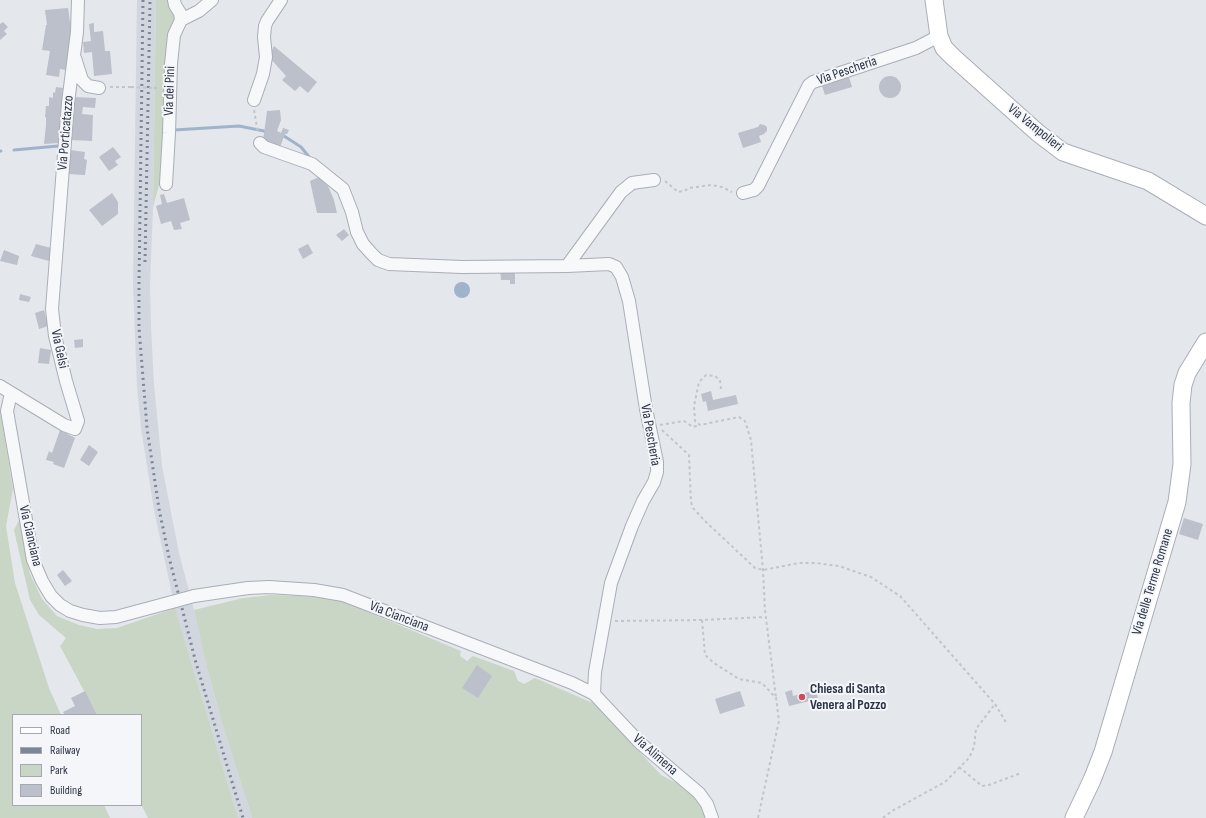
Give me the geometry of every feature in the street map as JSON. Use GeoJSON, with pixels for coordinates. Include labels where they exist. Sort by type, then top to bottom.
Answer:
{"type":"FeatureCollection","features":[{"type":"Feature","properties":{"kind":"street","name":"Via Porticatazzo"},"geometry":{"type":"LineString","coordinates":[[55,267],[68,103],[77,32],[78,0]]}},
{"type":"Feature","properties":{"kind":"street"},"geometry":{"type":"LineString","coordinates":[[174,0],[175,6],[180,13],[181,20],[199,11],[212,0]]}},
{"type":"Feature","properties":{"kind":"street"},"geometry":{"type":"LineString","coordinates":[[254,100],[263,74],[266,57],[264,37],[267,21],[281,0]]}},
{"type":"Feature","properties":{"kind":"street","name":"Via Vampolieri"},"geometry":{"type":"LineString","coordinates":[[934,0],[939,36],[944,48],[1038,133],[1063,152],[1148,181],[1206,216]]}},
{"type":"Feature","properties":{"kind":"street","name":"Via dei Pini"},"geometry":{"type":"LineString","coordinates":[[166,184],[171,64],[174,35],[181,20]]}},
{"type":"Feature","properties":{"kind":"street","name":"Via Pescheria"},"geometry":{"type":"LineString","coordinates":[[743,193],[754,190],[758,186],[809,85],[813,82],[916,48],[939,36]]}},
{"type":"Feature","properties":{"kind":"street"},"geometry":{"type":"LineString","coordinates":[[74,55],[82,80],[88,86],[99,88]]}},
{"type":"Feature","properties":{"kind":"street","name":"Via Pescheria"},"geometry":{"type":"LineString","coordinates":[[260,143],[264,147],[312,164],[343,189],[352,212],[357,232],[363,244],[378,260],[389,264],[462,267],[609,264],[616,267],[622,276],[629,301],[646,409],[657,462],[657,472],[654,482],[632,526],[611,583],[595,672],[594,694]]}},
{"type":"Feature","properties":{"kind":"street"},"geometry":{"type":"LineString","coordinates":[[567,266],[621,192],[632,183],[654,180]]}},
{"type":"Feature","properties":{"kind":"street","name":"Via Gelsi"},"geometry":{"type":"LineString","coordinates":[[11,393],[64,425],[76,429],[78,421],[66,381],[54,329],[52,309],[55,267]]}},
{"type":"Feature","properties":{"kind":"street","name":"Via delle Terme Romane"},"geometry":{"type":"LineString","coordinates":[[1074,818],[1103,752],[1177,502],[1182,464],[1181,403],[1183,385],[1187,374],[1206,342]]}},
{"type":"Feature","properties":{"kind":"street"},"geometry":{"type":"LineString","coordinates":[[0,386],[11,393]]}},
{"type":"Feature","properties":{"kind":"street","name":"Via Cianciana"},"geometry":{"type":"LineString","coordinates":[[11,393],[7,411],[33,560],[42,581],[51,596],[60,605],[70,611],[100,618],[116,617],[194,596],[240,589],[269,587],[314,590],[343,595],[572,683],[594,694]]}},
{"type":"Feature","properties":{"kind":"street","name":"Via Alimena"},"geometry":{"type":"LineString","coordinates":[[594,694],[640,743],[699,793],[707,804],[712,818]]}},
{"type":"Feature","properties":{"kind":"path"},"geometry":{"type":"LineString","coordinates":[[114,86],[154,88]]}},
{"type":"Feature","properties":{"kind":"path"},"geometry":{"type":"LineString","coordinates":[[254,100],[255,116],[260,143]]}},
{"type":"Feature","properties":{"kind":"path"},"geometry":{"type":"LineString","coordinates":[[654,180],[664,180],[678,192],[689,188],[711,185],[722,187],[733,193],[743,193]]}},
{"type":"Feature","properties":{"kind":"path"},"geometry":{"type":"LineString","coordinates":[[700,425],[695,421],[694,406],[699,382],[706,375],[714,376],[720,380],[721,389]]}},
{"type":"Feature","properties":{"kind":"path"},"geometry":{"type":"LineString","coordinates":[[758,818],[779,721],[765,616],[764,570],[751,440],[745,421],[740,417],[693,427],[684,421],[657,425],[689,455],[691,502],[693,508],[755,568],[764,570],[799,563],[816,563],[839,566],[871,577],[900,596],[995,704],[1007,724]]}},
{"type":"Feature","properties":{"kind":"path"},"geometry":{"type":"LineString","coordinates":[[604,622],[702,620],[765,616]]}},
{"type":"Feature","properties":{"kind":"path"},"geometry":{"type":"LineString","coordinates":[[702,620],[706,655],[714,663],[739,679],[762,683],[776,698]]}},
{"type":"Feature","properties":{"kind":"path"},"geometry":{"type":"LineString","coordinates":[[883,818],[892,811],[945,782],[969,758],[974,747],[976,729],[995,704]]}},
{"type":"Feature","properties":{"kind":"path"},"geometry":{"type":"LineString","coordinates":[[959,767],[982,786],[989,785],[1021,773]]}},
{"type":"Feature","properties":{"kind":"shaded area"},"geometry":{"type":"Polygon","coordinates":[[[137,0],[156,0],[153,207],[150,285],[154,385],[162,466],[179,553],[205,660],[222,723],[252,818],[238,818],[175,608],[154,510],[141,428],[137,386],[133,285],[137,0]]]}},
{"type":"Feature","properties":{"kind":"green space"},"geometry":{"type":"Polygon","coordinates":[[[156,0],[169,0],[176,20],[164,175],[159,185],[153,207],[156,0]]]}},
{"type":"Feature","properties":{"kind":"green space"},"geometry":{"type":"Polygon","coordinates":[[[0,410],[13,489],[6,526],[15,583],[49,688],[61,714],[12,714],[12,806],[104,806],[110,818],[0,818],[0,410]]]}},
{"type":"Feature","properties":{"kind":"green space"},"geometry":{"type":"Polygon","coordinates":[[[19,520],[30,574],[42,599],[57,616],[79,625],[97,629],[117,628],[175,608],[238,818],[148,818],[142,806],[142,714],[96,714],[60,646],[66,638],[39,615],[30,600],[14,530],[19,520]]]}},
{"type":"Feature","properties":{"kind":"green space"},"geometry":{"type":"Polygon","coordinates":[[[271,595],[337,599],[461,651],[460,656],[467,661],[473,656],[514,671],[518,681],[524,684],[535,678],[595,704],[661,775],[684,787],[700,802],[707,818],[252,818],[222,723],[205,660],[194,610],[243,598],[271,595]]]}},
{"type":"Feature","properties":{"kind":"water"},"geometry":{"type":"Polygon","coordinates":[[[462,282],[469,287],[470,290],[465,297],[462,298],[455,293],[454,290],[459,283],[462,282]]]}},
{"type":"Feature","properties":{"kind":"building"},"geometry":{"type":"Polygon","coordinates":[[[68,8],[71,29],[73,29],[66,70],[60,69],[59,77],[46,75],[50,51],[42,50],[47,25],[45,10],[68,8]]]}},
{"type":"Feature","properties":{"kind":"building"},"geometry":{"type":"Polygon","coordinates":[[[3,22],[8,27],[4,31],[7,34],[0,40],[0,24],[3,22]]]}},
{"type":"Feature","properties":{"kind":"building"},"geometry":{"type":"Polygon","coordinates":[[[94,23],[94,32],[103,31],[105,51],[110,51],[112,74],[94,76],[92,52],[84,53],[83,42],[91,41],[89,24],[94,23]]]}},
{"type":"Feature","properties":{"kind":"building"},"geometry":{"type":"Polygon","coordinates":[[[274,46],[317,82],[308,93],[300,86],[295,91],[282,80],[286,76],[269,57],[274,46]]]}},
{"type":"Feature","properties":{"kind":"building"},"geometry":{"type":"Polygon","coordinates":[[[890,76],[894,77],[900,83],[900,91],[894,97],[890,98],[886,97],[880,91],[879,87],[880,83],[886,77],[890,76]]]}},
{"type":"Feature","properties":{"kind":"building"},"geometry":{"type":"Polygon","coordinates":[[[849,77],[852,87],[825,95],[822,86],[849,77]]]}},
{"type":"Feature","properties":{"kind":"building"},"geometry":{"type":"Polygon","coordinates":[[[56,87],[63,88],[62,93],[64,93],[63,107],[61,107],[62,113],[58,143],[44,144],[46,106],[49,106],[49,97],[53,98],[53,92],[55,93],[56,87]]]}},
{"type":"Feature","properties":{"kind":"building"},"geometry":{"type":"Polygon","coordinates":[[[72,97],[96,98],[95,108],[83,107],[82,114],[93,115],[92,141],[70,140],[72,97]]]}},
{"type":"Feature","properties":{"kind":"building"},"geometry":{"type":"Polygon","coordinates":[[[280,110],[281,120],[277,131],[281,133],[283,128],[289,130],[287,134],[285,134],[280,147],[263,141],[267,111],[280,110]]]}},
{"type":"Feature","properties":{"kind":"building"},"geometry":{"type":"Polygon","coordinates":[[[760,124],[767,127],[767,131],[759,136],[761,142],[743,148],[738,133],[758,127],[760,124]]]}},
{"type":"Feature","properties":{"kind":"building"},"geometry":{"type":"Polygon","coordinates":[[[113,147],[121,157],[115,161],[118,165],[109,171],[99,157],[113,147]]]}},
{"type":"Feature","properties":{"kind":"building"},"geometry":{"type":"Polygon","coordinates":[[[70,150],[85,152],[84,159],[87,160],[85,175],[68,174],[70,150]]]}},
{"type":"Feature","properties":{"kind":"building"},"geometry":{"type":"Polygon","coordinates":[[[319,177],[328,186],[334,200],[337,213],[317,213],[310,181],[319,177]]]}},
{"type":"Feature","properties":{"kind":"building"},"geometry":{"type":"Polygon","coordinates":[[[112,193],[118,202],[118,214],[102,226],[89,210],[112,193]]]}},
{"type":"Feature","properties":{"kind":"building"},"geometry":{"type":"Polygon","coordinates":[[[164,194],[167,203],[184,198],[190,220],[180,223],[182,229],[174,230],[171,221],[161,224],[156,206],[162,204],[160,195],[164,194]]]}},
{"type":"Feature","properties":{"kind":"building"},"geometry":{"type":"Polygon","coordinates":[[[344,229],[349,235],[342,241],[336,235],[344,229]]]}},
{"type":"Feature","properties":{"kind":"building"},"geometry":{"type":"Polygon","coordinates":[[[36,244],[51,248],[49,261],[31,256],[36,244]]]}},
{"type":"Feature","properties":{"kind":"building"},"geometry":{"type":"Polygon","coordinates":[[[308,244],[313,253],[303,259],[298,249],[308,244]]]}},
{"type":"Feature","properties":{"kind":"building"},"geometry":{"type":"Polygon","coordinates":[[[4,250],[19,256],[17,265],[0,261],[4,250]]]}},
{"type":"Feature","properties":{"kind":"building"},"geometry":{"type":"Polygon","coordinates":[[[500,269],[515,269],[515,284],[510,284],[510,280],[501,280],[500,269]]]}},
{"type":"Feature","properties":{"kind":"building"},"geometry":{"type":"Polygon","coordinates":[[[20,294],[31,297],[29,302],[19,300],[20,294]]]}},
{"type":"Feature","properties":{"kind":"building"},"geometry":{"type":"Polygon","coordinates":[[[44,310],[48,326],[39,329],[35,313],[44,310]]]}},
{"type":"Feature","properties":{"kind":"building"},"geometry":{"type":"Polygon","coordinates":[[[83,339],[83,347],[75,348],[74,340],[83,339]]]}},
{"type":"Feature","properties":{"kind":"building"},"geometry":{"type":"Polygon","coordinates":[[[40,348],[51,350],[49,364],[38,363],[40,348]]]}},
{"type":"Feature","properties":{"kind":"building"},"geometry":{"type":"Polygon","coordinates":[[[711,391],[713,400],[736,395],[738,404],[708,411],[706,401],[703,402],[701,394],[711,391]]]}},
{"type":"Feature","properties":{"kind":"building"},"geometry":{"type":"Polygon","coordinates":[[[60,430],[75,438],[64,468],[53,464],[54,462],[46,460],[49,451],[52,453],[60,430]]]}},
{"type":"Feature","properties":{"kind":"building"},"geometry":{"type":"Polygon","coordinates":[[[89,445],[98,452],[89,466],[80,460],[89,445]]]}},
{"type":"Feature","properties":{"kind":"building"},"geometry":{"type":"Polygon","coordinates":[[[1184,518],[1203,524],[1198,540],[1179,534],[1184,518]]]}},
{"type":"Feature","properties":{"kind":"building"},"geometry":{"type":"Polygon","coordinates":[[[63,570],[72,581],[65,586],[57,575],[63,570]]]}},
{"type":"Feature","properties":{"kind":"building"},"geometry":{"type":"Polygon","coordinates":[[[477,665],[492,676],[478,698],[462,688],[477,665]]]}},
{"type":"Feature","properties":{"kind":"building","name":"Chiesa di Santa Venera al Pozzo"},"geometry":{"type":"Polygon","coordinates":[[[792,690],[793,696],[816,690],[818,699],[789,706],[785,692],[792,690]]]}},
{"type":"Feature","properties":{"kind":"building"},"geometry":{"type":"Polygon","coordinates":[[[85,691],[96,714],[64,714],[63,712],[75,706],[71,698],[85,691]]]}},
{"type":"Feature","properties":{"kind":"building"},"geometry":{"type":"Polygon","coordinates":[[[740,691],[745,706],[720,714],[715,699],[740,691]]]}},
{"type":"Feature","properties":{"kind":"waterway"},"geometry":{"type":"LineString","coordinates":[[174,130],[239,126],[264,131]]}},
{"type":"Feature","properties":{"kind":"waterway"},"geometry":{"type":"LineString","coordinates":[[284,136],[301,147],[310,158]]}},
{"type":"Feature","properties":{"kind":"waterway"},"geometry":{"type":"LineString","coordinates":[[14,150],[58,146]]}},
{"type":"Feature","properties":{"kind":"railway"},"geometry":{"type":"LineString","coordinates":[[143,0],[139,328],[147,428],[159,509],[169,557],[196,663],[243,818]]}},
{"type":"Feature","properties":{"kind":"railway"},"geometry":{"type":"LineString","coordinates":[[145,262],[150,0]]}},
{"type":"Feature","properties":{"kind":"place","name":"Chiesa di Santa Venera al Pozzo"},"geometry":{"type":"Point","coordinates":[802,697]}}]}
